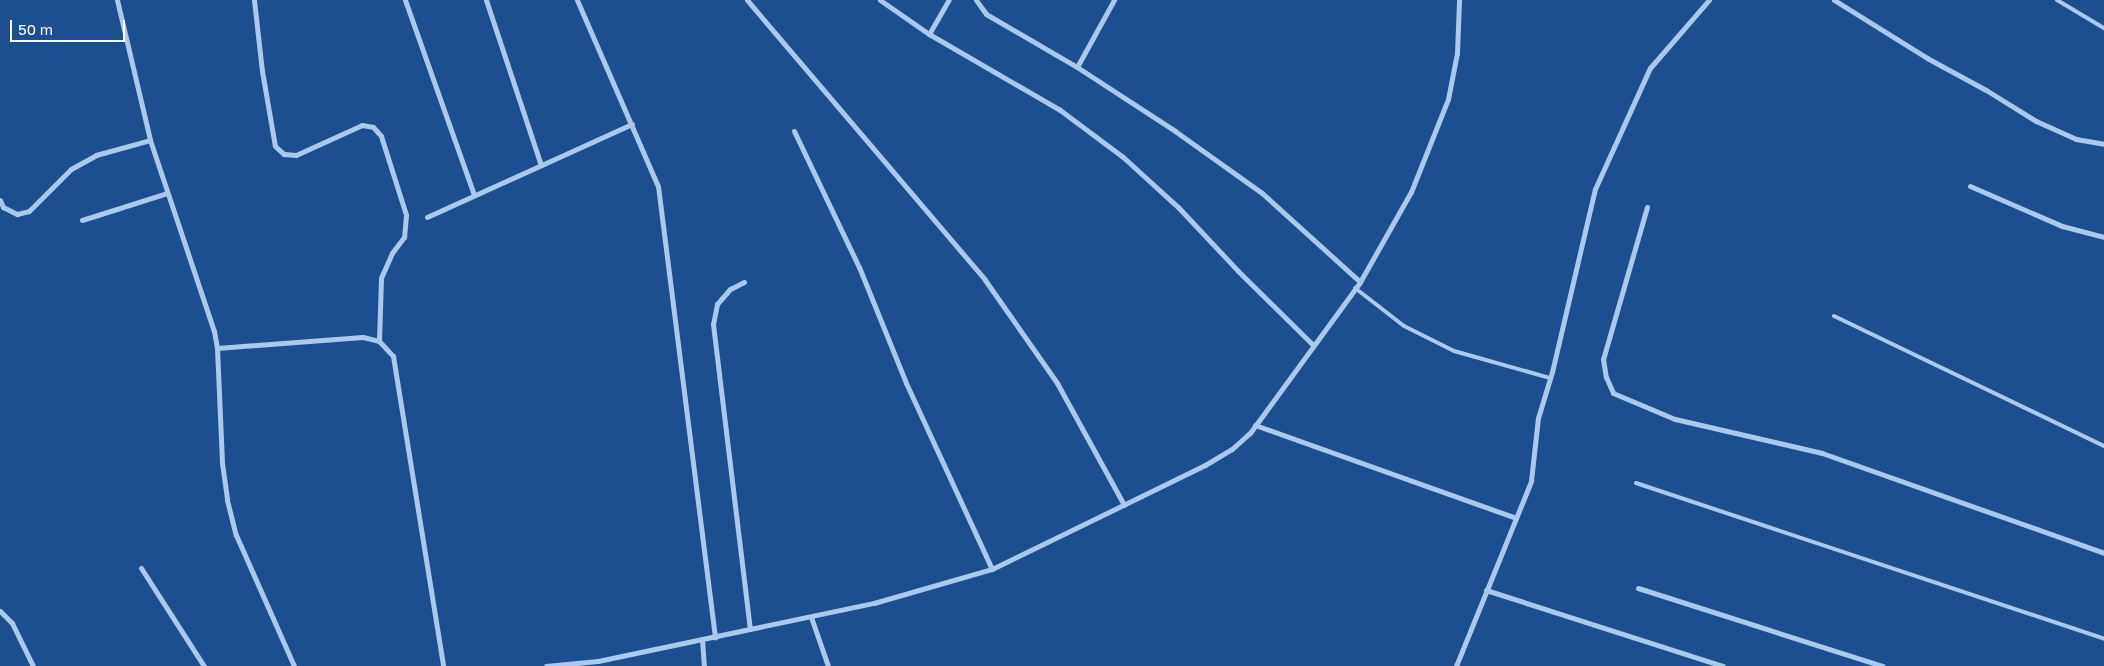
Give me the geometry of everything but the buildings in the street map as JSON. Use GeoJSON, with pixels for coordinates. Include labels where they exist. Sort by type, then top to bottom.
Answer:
{"type":"FeatureCollection","features":[{"type":"Feature","properties":{"kind":"street"},"geometry":{"type":"LineString","coordinates":[[117,0],[150,140],[214,331],[217,348],[222,464],[227,500],[236,535],[294,666]]}},
{"type":"Feature","properties":{"kind":"street"},"geometry":{"type":"LineString","coordinates":[[254,0],[262,71],[275,146],[284,154],[296,155],[362,125],[373,127],[381,136],[406,215],[404,237],[392,253],[381,278],[379,341]]}},
{"type":"Feature","properties":{"kind":"street"},"geometry":{"type":"LineString","coordinates":[[405,0],[474,196]]}},
{"type":"Feature","properties":{"kind":"street"},"geometry":{"type":"LineString","coordinates":[[486,0],[542,165]]}},
{"type":"Feature","properties":{"kind":"street"},"geometry":{"type":"LineString","coordinates":[[577,0],[658,186],[715,637]]}},
{"type":"Feature","properties":{"kind":"street"},"geometry":{"type":"LineString","coordinates":[[747,0],[985,280],[1057,383],[1124,505]]}},
{"type":"Feature","properties":{"kind":"street"},"geometry":{"type":"LineString","coordinates":[[880,0],[929,34],[1060,110],[1123,157],[1178,207],[1238,271],[1314,345]]}},
{"type":"Feature","properties":{"kind":"street"},"geometry":{"type":"LineString","coordinates":[[929,34],[949,0]]}},
{"type":"Feature","properties":{"kind":"street"},"geometry":{"type":"LineString","coordinates":[[976,0],[986,14],[1077,67],[1176,131],[1262,193],[1360,282]]}},
{"type":"Feature","properties":{"kind":"street"},"geometry":{"type":"LineString","coordinates":[[1077,67],[1114,0]]}},
{"type":"Feature","properties":{"kind":"street"},"geometry":{"type":"LineString","coordinates":[[546,666],[598,664],[702,639],[874,604],[992,569],[1205,466],[1232,449],[1255,426],[1360,282],[1411,192],[1448,99],[1457,53],[1459,0]]}},
{"type":"Feature","properties":{"kind":"street"},"geometry":{"type":"LineString","coordinates":[[1456,666],[1531,481],[1538,418],[1550,378],[1595,189],[1650,68],[1709,0]]}},
{"type":"Feature","properties":{"kind":"street"},"geometry":{"type":"LineString","coordinates":[[1834,0],[2036,121],[2076,139],[2104,144]]}},
{"type":"Feature","properties":{"kind":"street"},"geometry":{"type":"LineString","coordinates":[[427,217],[632,124]]}},
{"type":"Feature","properties":{"kind":"street"},"geometry":{"type":"LineString","coordinates":[[794,131],[859,267],[906,383],[992,569]]}},
{"type":"Feature","properties":{"kind":"street"},"geometry":{"type":"LineString","coordinates":[[0,200],[3,206],[17,214],[30,211],[71,169],[96,155],[150,140]]}},
{"type":"Feature","properties":{"kind":"street"},"geometry":{"type":"LineString","coordinates":[[1970,186],[2062,226],[2104,237]]}},
{"type":"Feature","properties":{"kind":"street"},"geometry":{"type":"LineString","coordinates":[[82,220],[167,193]]}},
{"type":"Feature","properties":{"kind":"street"},"geometry":{"type":"LineString","coordinates":[[1647,207],[1603,359],[1606,377],[1613,392],[1675,419],[1822,452],[2104,553]]}},
{"type":"Feature","properties":{"kind":"street"},"geometry":{"type":"LineString","coordinates":[[744,282],[730,289],[717,304],[713,324],[750,630]]}},
{"type":"Feature","properties":{"kind":"street"},"geometry":{"type":"LineString","coordinates":[[217,348],[363,337],[379,341],[393,356],[443,666]]}},
{"type":"Feature","properties":{"kind":"street"},"geometry":{"type":"LineString","coordinates":[[1255,426],[1516,518]]}},
{"type":"Feature","properties":{"kind":"street"},"geometry":{"type":"LineString","coordinates":[[142,568],[204,666]]}},
{"type":"Feature","properties":{"kind":"street"},"geometry":{"type":"LineString","coordinates":[[1638,588],[1883,666]]}},
{"type":"Feature","properties":{"kind":"street"},"geometry":{"type":"LineString","coordinates":[[1486,590],[1723,666]]}},
{"type":"Feature","properties":{"kind":"street"},"geometry":{"type":"LineString","coordinates":[[0,611],[12,623],[34,666]]}},
{"type":"Feature","properties":{"kind":"street"},"geometry":{"type":"LineString","coordinates":[[811,617],[828,666]]}},
{"type":"Feature","properties":{"kind":"street"},"geometry":{"type":"LineString","coordinates":[[702,639],[704,666]]}},
{"type":"Feature","properties":{"kind":"lane"},"geometry":{"type":"LineString","coordinates":[[2057,0],[2104,28]]}},
{"type":"Feature","properties":{"kind":"lane"},"geometry":{"type":"LineString","coordinates":[[1355,288],[1404,326],[1454,351],[1550,378]]}},
{"type":"Feature","properties":{"kind":"lane"},"geometry":{"type":"LineString","coordinates":[[1834,316],[2104,446]]}},
{"type":"Feature","properties":{"kind":"lane"},"geometry":{"type":"LineString","coordinates":[[1636,483],[2104,639]]}}]}
